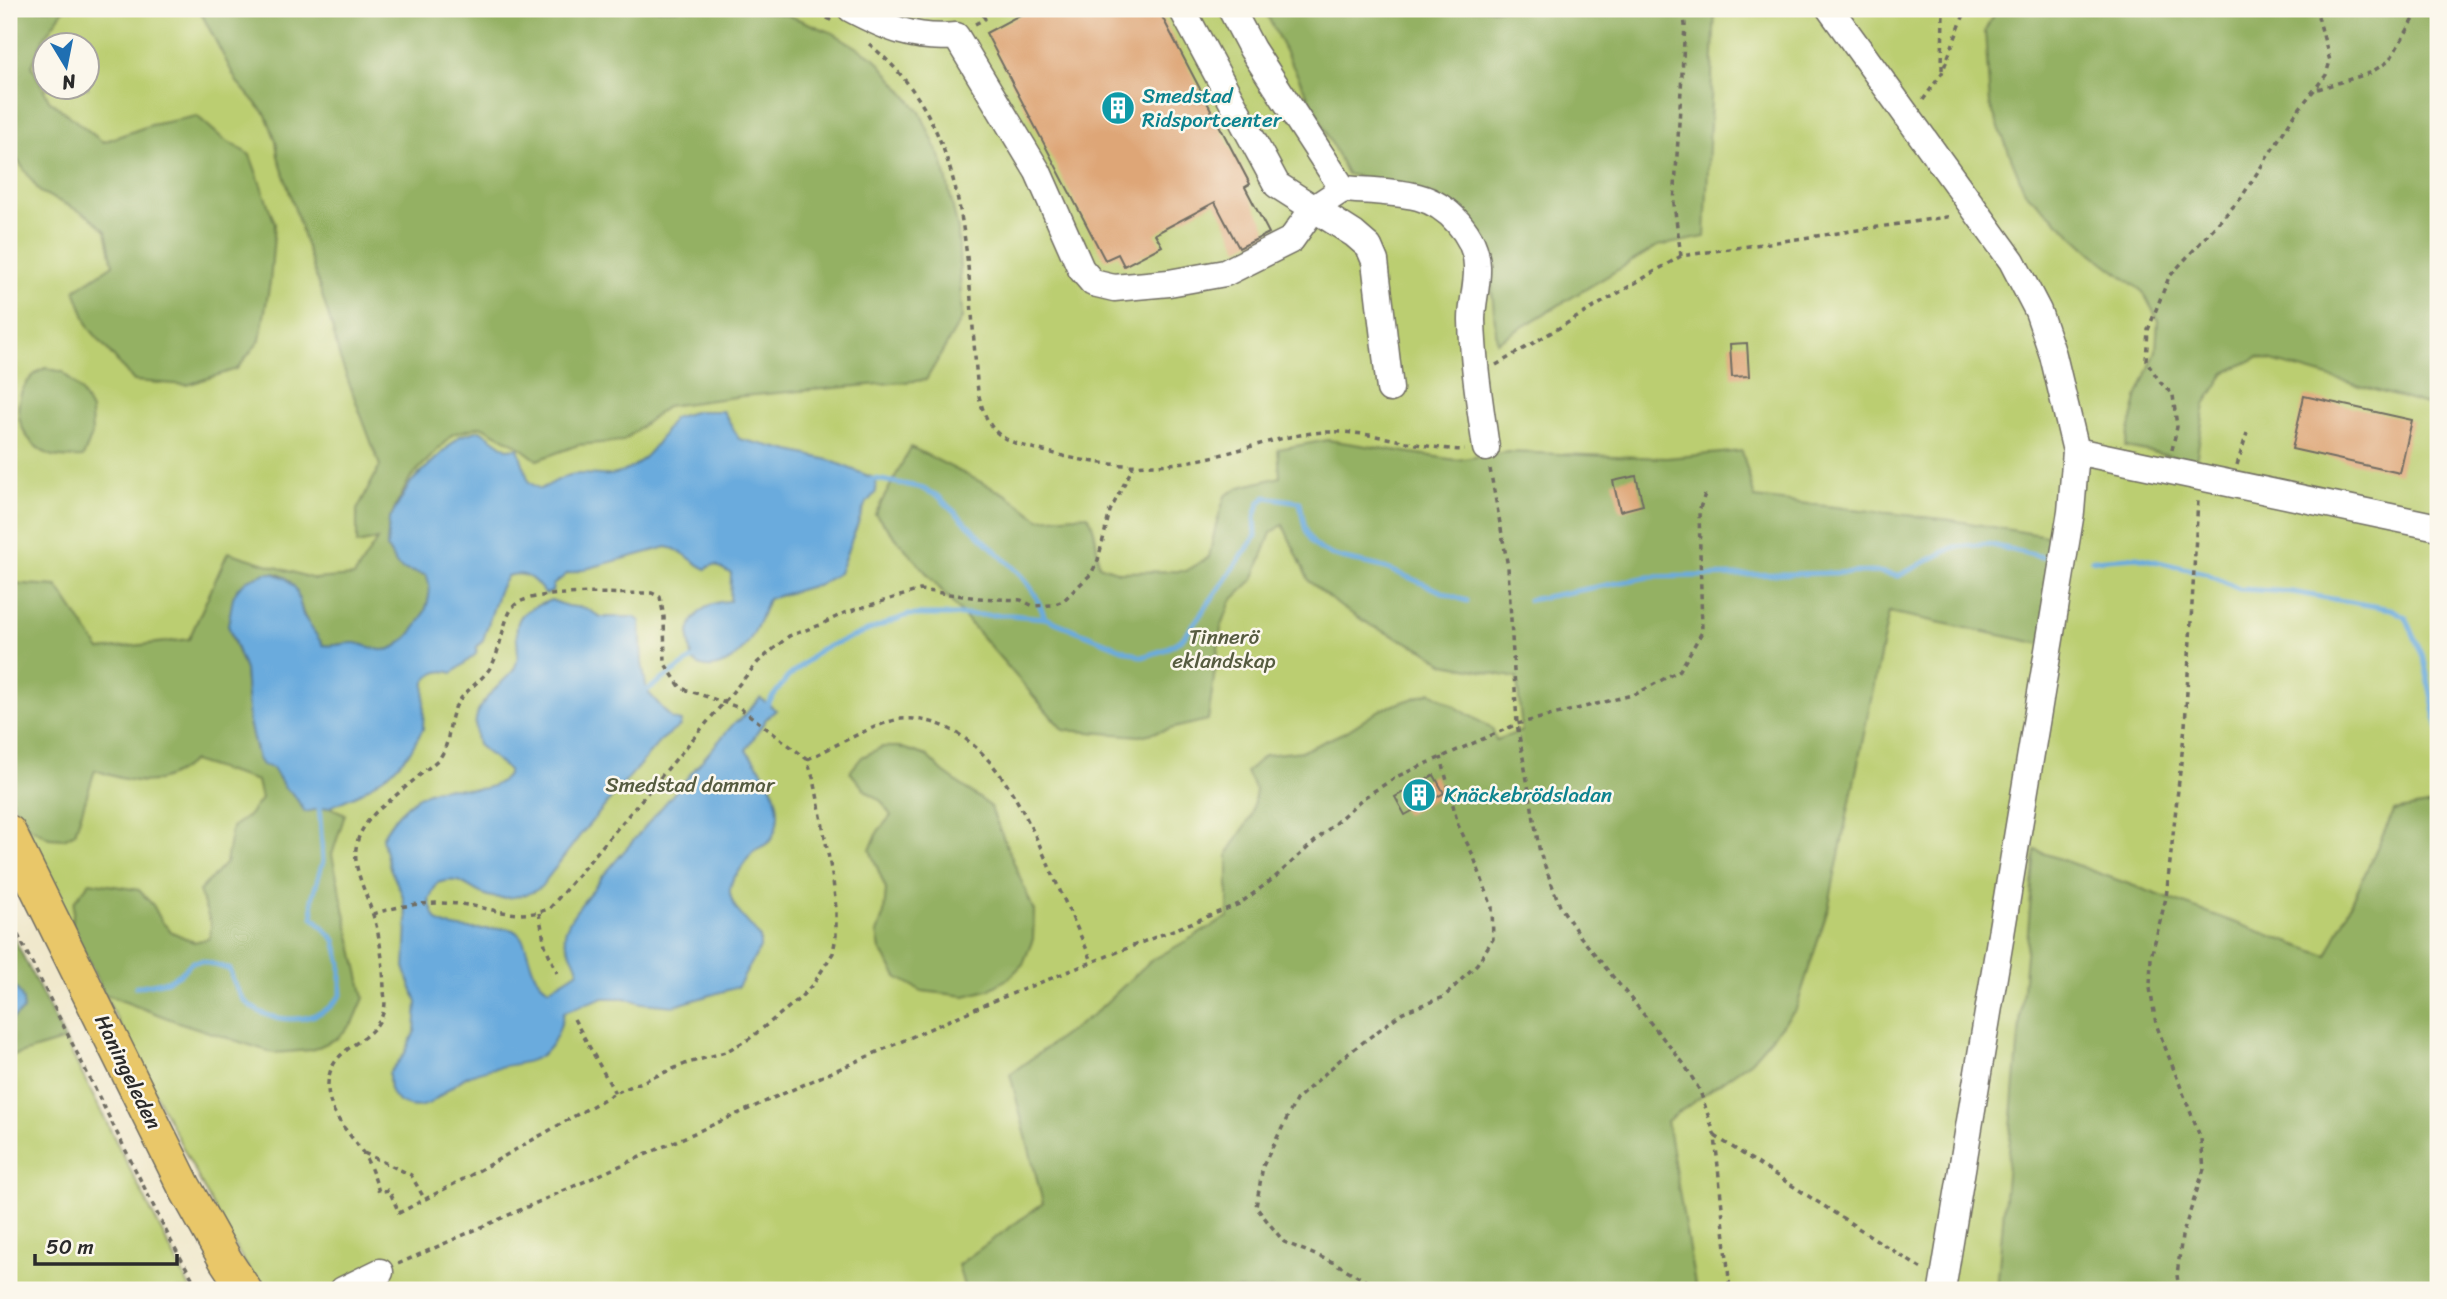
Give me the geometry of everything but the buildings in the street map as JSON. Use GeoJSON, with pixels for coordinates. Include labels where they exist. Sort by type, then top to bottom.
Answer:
{"type":"FeatureCollection","features":[{"type":"Feature","properties":{"kind":"main road","name":"Haningeleden"},"geometry":{"type":"LineString","coordinates":[[12,836],[184,1186],[245,1290]]}},
{"type":"Feature","properties":{"kind":"street"},"geometry":{"type":"LineString","coordinates":[[1182,9],[1277,185],[1354,234],[1369,247],[1375,261],[1390,389]]}},
{"type":"Feature","properties":{"kind":"street"},"geometry":{"type":"LineString","coordinates":[[1231,9],[1252,49],[1343,189]]}},
{"type":"Feature","properties":{"kind":"street"},"geometry":{"type":"LineString","coordinates":[[1829,9],[2012,261],[2038,311],[2053,355],[2076,451],[2071,512],[1943,1287]]}},
{"type":"Feature","properties":{"kind":"street"},"geometry":{"type":"LineString","coordinates":[[846,17],[931,38],[956,36],[1038,172],[1081,269],[1093,283],[1114,288],[1169,284],[1225,273],[1291,240],[1313,209],[1343,189],[1420,197],[1443,209],[1462,227],[1473,246],[1477,266],[1472,311],[1476,377],[1486,448]]}},
{"type":"Feature","properties":{"kind":"street"},"geometry":{"type":"LineString","coordinates":[[2076,451],[2438,527]]}},
{"type":"Feature","properties":{"kind":"street"},"geometry":{"type":"LineString","coordinates":[[343,1290],[380,1272]]}},
{"type":"Feature","properties":{"kind":"path"},"geometry":{"type":"LineString","coordinates":[[809,9],[846,17]]}},
{"type":"Feature","properties":{"kind":"path"},"geometry":{"type":"LineString","coordinates":[[1681,256],[1674,204],[1685,25],[1683,9]]}},
{"type":"Feature","properties":{"kind":"path"},"geometry":{"type":"LineString","coordinates":[[1942,73],[1943,9]]}},
{"type":"Feature","properties":{"kind":"path"},"geometry":{"type":"LineString","coordinates":[[1908,118],[1942,73],[1966,9]]}},
{"type":"Feature","properties":{"kind":"path"},"geometry":{"type":"LineString","coordinates":[[2168,470],[2177,427],[2173,395],[2160,382],[2146,360],[2148,330],[2169,277],[2241,198],[2295,114],[2326,75],[2330,61],[2316,9]]}},
{"type":"Feature","properties":{"kind":"path"},"geometry":{"type":"LineString","coordinates":[[2316,90],[2370,73],[2389,61],[2420,9]]}},
{"type":"Feature","properties":{"kind":"path"},"geometry":{"type":"LineString","coordinates":[[860,37],[902,74],[933,121],[951,169],[960,204],[978,392],[982,411],[999,436],[1080,461],[1133,467],[1207,458],[1275,440],[1331,432],[1359,434],[1445,449],[1486,448],[1508,567],[1517,724],[1540,853],[1560,906],[1579,935],[1684,1064],[1704,1101],[1715,1136],[1730,1290]]}},
{"type":"Feature","properties":{"kind":"path"},"geometry":{"type":"LineString","coordinates":[[1476,377],[1681,256],[1976,212]]}},
{"type":"Feature","properties":{"kind":"path"},"geometry":{"type":"LineString","coordinates":[[2231,484],[2247,433]]}},
{"type":"Feature","properties":{"kind":"path"},"geometry":{"type":"LineString","coordinates":[[373,914],[402,906],[440,903],[462,904],[492,912],[539,913],[550,908],[758,662],[789,636],[844,613],[920,590],[978,598],[1021,600],[1033,606],[1053,605],[1063,601],[1079,588],[1098,561],[1110,511],[1133,467]]}},
{"type":"Feature","properties":{"kind":"path"},"geometry":{"type":"LineString","coordinates":[[2179,1290],[2176,1275],[2182,1236],[2204,1169],[2201,1139],[2156,1024],[2150,988],[2151,957],[2166,898],[2185,726],[2201,477]]}},
{"type":"Feature","properties":{"kind":"path"},"geometry":{"type":"LineString","coordinates":[[421,1254],[986,1004],[1239,904],[1273,879],[1363,798],[1398,776],[1517,724],[1636,694],[1680,670],[1702,632],[1699,511],[1706,491]]}},
{"type":"Feature","properties":{"kind":"path"},"geometry":{"type":"LineString","coordinates":[[640,593],[660,597],[664,617],[665,664],[681,688],[740,708],[807,760],[815,784],[833,880],[836,936],[833,953],[814,983],[799,999],[749,1039],[725,1052],[685,1064],[615,1093],[399,1213],[389,1190],[379,1192],[373,1172],[362,1152],[337,1119],[329,1098],[328,1080],[334,1062],[349,1046],[371,1031],[384,1010],[383,965],[373,914],[361,884],[355,858],[361,829],[376,812],[439,759],[446,749],[454,710],[467,692],[487,673],[512,608],[519,601],[553,594],[640,593]]}},
{"type":"Feature","properties":{"kind":"path"},"geometry":{"type":"LineString","coordinates":[[807,760],[898,719],[931,723],[952,731],[971,743],[989,761],[1019,802],[1092,961]]}},
{"type":"Feature","properties":{"kind":"path"},"geometry":{"type":"LineString","coordinates":[[1374,1290],[1371,1284],[1335,1263],[1284,1242],[1256,1207],[1263,1166],[1296,1100],[1341,1059],[1403,1012],[1444,997],[1477,964],[1493,939],[1492,907],[1473,855],[1458,825],[1441,757]]}},
{"type":"Feature","properties":{"kind":"path"},"geometry":{"type":"LineString","coordinates":[[539,913],[545,945],[557,973]]}},
{"type":"Feature","properties":{"kind":"path"},"geometry":{"type":"LineString","coordinates":[[9,917],[171,1241],[199,1290]]}},
{"type":"Feature","properties":{"kind":"path"},"geometry":{"type":"LineString","coordinates":[[574,1018],[615,1093]]}},
{"type":"Feature","properties":{"kind":"path"},"geometry":{"type":"LineString","coordinates":[[1715,1136],[1943,1287]]}},
{"type":"Feature","properties":{"kind":"path"},"geometry":{"type":"LineString","coordinates":[[362,1152],[411,1175],[424,1198]]}},
{"type":"Feature","properties":{"kind":"green space","name":"Tinnerö eklandskap"},"geometry":{"type":"Polygon","coordinates":[[[9,9],[2438,9],[2438,1290],[261,1290],[224,1228],[104,994],[160,1014],[72,927],[21,822],[9,673],[9,9]]]}},
{"type":"Feature","properties":{"kind":"green space"},"geometry":{"type":"Polygon","coordinates":[[[9,9],[61,9],[63,11],[48,32],[32,32],[32,102],[52,102],[103,142],[151,125],[197,116],[222,138],[250,155],[275,224],[270,282],[260,340],[237,369],[187,385],[134,381],[89,328],[75,290],[113,265],[106,231],[88,215],[40,192],[9,148],[9,9]]]}},
{"type":"Feature","properties":{"kind":"green space"},"geometry":{"type":"Polygon","coordinates":[[[199,9],[251,9],[254,14],[263,9],[742,9],[785,14],[833,33],[876,59],[920,112],[943,163],[958,230],[962,318],[926,380],[743,396],[667,406],[623,441],[578,445],[537,460],[517,445],[481,426],[453,434],[410,478],[389,520],[387,548],[397,565],[402,569],[426,575],[429,585],[423,616],[402,643],[388,650],[351,644],[323,646],[304,616],[296,591],[288,580],[275,573],[266,573],[231,612],[231,635],[245,670],[249,722],[258,759],[273,768],[285,788],[294,795],[305,811],[330,807],[345,814],[332,855],[364,998],[354,1021],[338,1038],[312,1050],[274,1053],[178,1022],[104,994],[72,927],[74,902],[90,882],[139,890],[172,932],[194,942],[210,938],[211,924],[199,891],[226,863],[232,827],[248,816],[261,799],[257,781],[193,761],[169,777],[146,782],[122,779],[95,770],[75,833],[64,839],[49,838],[21,822],[9,794],[9,583],[57,586],[100,650],[189,639],[228,552],[314,579],[354,576],[377,540],[357,544],[357,510],[380,466],[340,359],[278,156],[276,141],[266,115],[237,82],[199,9]]]}},
{"type":"Feature","properties":{"kind":"green space"},"geometry":{"type":"Polygon","coordinates":[[[1264,9],[1715,9],[1705,237],[1658,246],[1497,342],[1487,242],[1434,196],[1347,174],[1264,9]]]}},
{"type":"Feature","properties":{"kind":"green space"},"geometry":{"type":"Polygon","coordinates":[[[1996,9],[2438,9],[2438,411],[2434,407],[2258,357],[2225,373],[2205,404],[2196,461],[2125,447],[2138,395],[2156,351],[2158,320],[2143,292],[2093,254],[2025,192],[1990,105],[1985,31],[1996,9]]]}},
{"type":"Feature","properties":{"kind":"green space"},"geometry":{"type":"Polygon","coordinates":[[[45,368],[63,372],[81,391],[91,410],[92,435],[83,457],[50,455],[37,447],[21,425],[19,400],[24,387],[45,368]]]}},
{"type":"Feature","properties":{"kind":"green space"},"geometry":{"type":"Polygon","coordinates":[[[1328,440],[1456,460],[1508,452],[1666,458],[1742,451],[1755,498],[1951,520],[2059,538],[2042,644],[1889,612],[1828,909],[1796,1009],[1751,1061],[1667,1121],[1696,1290],[965,1290],[958,1265],[1043,1203],[1010,1074],[1095,1013],[1149,962],[1228,917],[1228,853],[1251,817],[1256,791],[1246,772],[1265,755],[1303,751],[1347,731],[1380,710],[1431,692],[1492,729],[1496,740],[1522,731],[1517,678],[1445,664],[1341,607],[1309,581],[1283,525],[1271,533],[1253,580],[1231,601],[1221,628],[1208,720],[1140,736],[1063,730],[875,514],[911,447],[1007,495],[1039,519],[1088,515],[1095,533],[1099,565],[1119,572],[1186,571],[1209,557],[1225,496],[1240,487],[1280,477],[1278,449],[1328,440]]]}},
{"type":"Feature","properties":{"kind":"green space"},"geometry":{"type":"Polygon","coordinates":[[[882,747],[899,747],[927,756],[943,772],[990,806],[1034,911],[1033,939],[1023,964],[1009,978],[988,990],[965,996],[922,991],[897,977],[880,949],[877,933],[884,913],[886,889],[870,850],[878,831],[891,816],[882,802],[865,790],[850,772],[862,757],[882,747]]]}},
{"type":"Feature","properties":{"kind":"green space"},"geometry":{"type":"Polygon","coordinates":[[[2438,803],[2438,1290],[1997,1290],[2035,850],[2327,956],[2394,811],[2438,803]]]}},
{"type":"Feature","properties":{"kind":"green space"},"geometry":{"type":"Polygon","coordinates":[[[9,928],[65,1040],[9,1057],[9,1044],[12,1042],[9,1033],[10,1021],[23,1010],[9,985],[9,928]]]}},
{"type":"Feature","properties":{"kind":"green space"},"geometry":{"type":"Polygon","coordinates":[[[65,1040],[191,1290],[9,1290],[9,1057],[65,1040]]]}},
{"type":"Feature","properties":{"kind":"water"},"geometry":{"type":"Polygon","coordinates":[[[697,411],[723,411],[739,439],[829,460],[876,479],[876,492],[865,505],[839,573],[820,584],[768,599],[755,631],[742,650],[734,658],[711,667],[694,661],[689,636],[690,627],[699,613],[713,604],[730,601],[731,573],[718,566],[713,565],[706,569],[667,547],[567,574],[553,585],[552,592],[545,594],[529,577],[519,574],[507,576],[476,654],[453,673],[437,672],[425,682],[423,729],[410,752],[392,771],[359,794],[330,807],[305,812],[273,768],[262,765],[249,722],[245,670],[228,625],[233,597],[247,580],[266,573],[286,578],[296,589],[303,615],[323,645],[356,643],[388,650],[401,643],[416,626],[427,606],[429,595],[426,575],[402,569],[387,548],[389,520],[411,482],[460,436],[480,430],[507,449],[518,448],[529,482],[540,489],[570,475],[620,473],[639,462],[655,446],[673,418],[697,411]]]}},
{"type":"Feature","properties":{"kind":"water","name":"Smedstad dammar"},"geometry":{"type":"Polygon","coordinates":[[[551,600],[567,606],[585,608],[601,617],[634,617],[640,621],[642,663],[647,691],[672,719],[681,721],[680,726],[660,741],[582,833],[540,888],[521,896],[498,898],[485,895],[458,881],[437,883],[429,900],[438,921],[456,927],[513,930],[524,941],[536,975],[549,989],[571,976],[578,971],[565,940],[572,917],[601,878],[735,722],[760,698],[776,710],[766,719],[746,750],[773,791],[777,802],[777,826],[770,841],[754,851],[748,859],[733,880],[730,890],[738,911],[760,938],[760,948],[738,987],[674,1006],[624,998],[601,998],[564,1012],[558,1033],[550,1047],[541,1055],[530,1061],[470,1075],[430,1103],[413,1107],[396,1099],[390,1087],[389,1073],[404,1055],[415,1031],[417,1002],[405,970],[407,918],[402,894],[389,866],[382,838],[407,805],[425,793],[445,788],[486,788],[508,775],[508,770],[478,745],[475,724],[477,715],[484,701],[515,667],[518,654],[517,627],[522,615],[551,600]]]}},
{"type":"Feature","properties":{"kind":"water"},"geometry":{"type":"Polygon","coordinates":[[[9,985],[18,991],[22,998],[23,1010],[10,1021],[9,1026],[9,985]]]}},
{"type":"Feature","properties":{"kind":"waterway"},"geometry":{"type":"LineString","coordinates":[[870,480],[919,487],[938,496],[1023,577],[1035,594],[1045,618]]}},
{"type":"Feature","properties":{"kind":"waterway"},"geometry":{"type":"LineString","coordinates":[[765,707],[787,678],[821,649],[908,615],[1011,615],[1045,618],[1142,657],[1164,650],[1181,640],[1256,536],[1255,517],[1259,503],[1266,497],[1300,502],[1309,538],[1324,552],[1385,568],[1467,601]]}},
{"type":"Feature","properties":{"kind":"waterway"},"geometry":{"type":"LineString","coordinates":[[1529,600],[1648,577],[1878,572],[1898,576],[1954,547],[1988,544],[2042,557]]}},
{"type":"Feature","properties":{"kind":"waterway"},"geometry":{"type":"LineString","coordinates":[[2092,560],[2137,557],[2205,573],[2239,589],[2292,592],[2391,609],[2406,617],[2424,659],[2438,729]]}},
{"type":"Feature","properties":{"kind":"waterway"},"geometry":{"type":"LineString","coordinates":[[643,693],[695,657]]}},
{"type":"Feature","properties":{"kind":"waterway"},"geometry":{"type":"LineString","coordinates":[[136,987],[167,981],[180,974],[192,962],[202,961],[229,969],[244,1000],[265,1014],[299,1019],[310,1017],[330,1007],[341,995],[341,964],[335,940],[313,917],[312,899],[323,861],[319,804]]}},
{"type":"Feature","properties":{"kind":"place","name":"Smedstad Ridsportcenter"},"geometry":{"type":"Point","coordinates":[1118,108]}},
{"type":"Feature","properties":{"kind":"place","name":"Knäckebrödsladan"},"geometry":{"type":"Point","coordinates":[1419,795]}}]}
